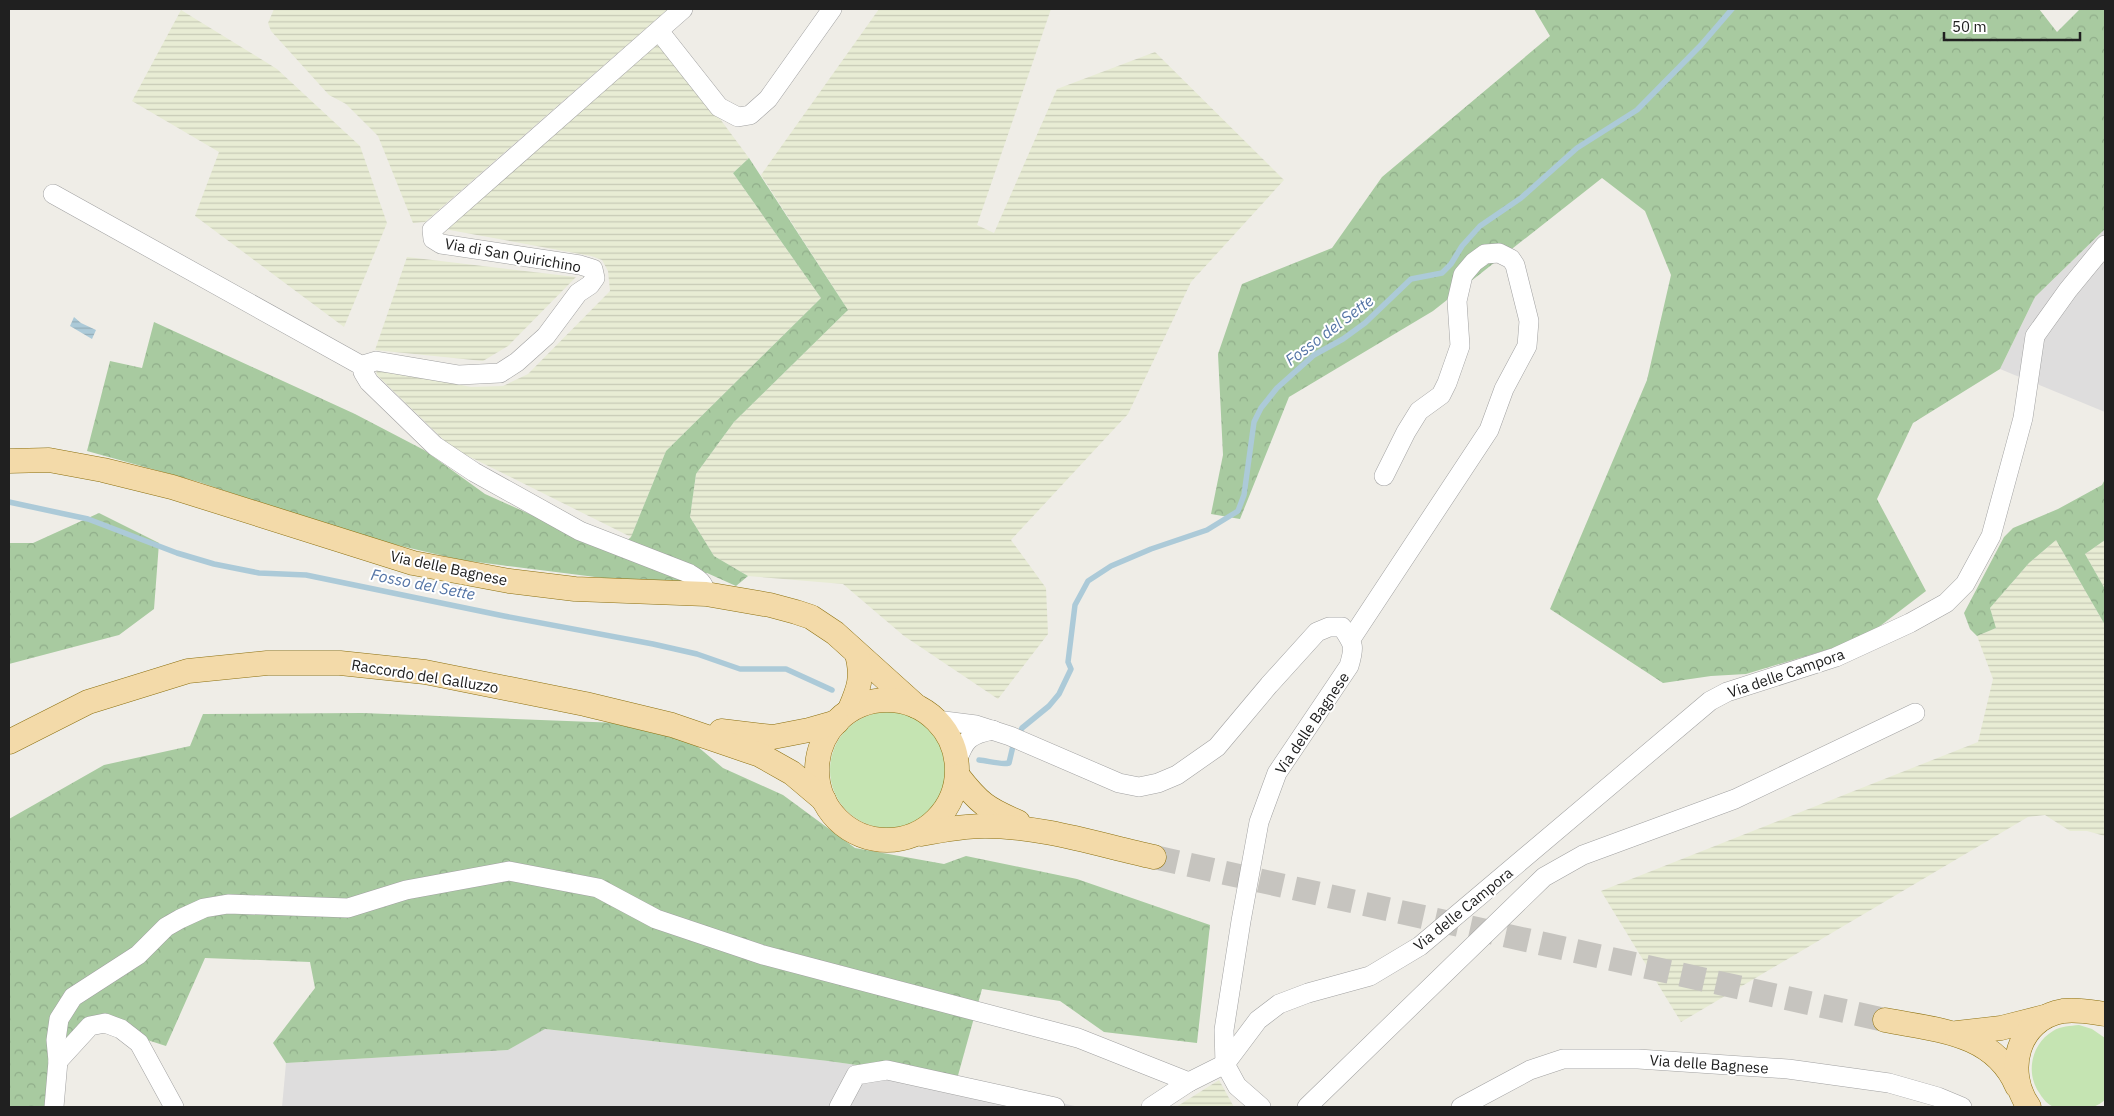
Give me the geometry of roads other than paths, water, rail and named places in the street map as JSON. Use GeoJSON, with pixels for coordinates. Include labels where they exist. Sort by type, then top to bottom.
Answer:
{"type":"FeatureCollection","features":[{"type":"Feature","properties":{"kind":"main road","name":"Via delle Bagnese"},"geometry":{"type":"LineString","coordinates":[[9,461],[49,460],[103,470],[172,487],[413,563],[509,581],[575,589],[706,594],[770,606],[811,617],[835,633],[916,706]]}},
{"type":"Feature","properties":{"kind":"main road"},"geometry":{"type":"LineString","coordinates":[[857,654],[861,670],[860,680],[843,715],[825,739],[819,754],[817,770],[824,800],[834,815],[856,833],[878,840],[895,840],[953,828],[986,826],[1036,830],[1154,858]]}},
{"type":"Feature","properties":{"kind":"main road","name":"Raccordo del Galluzzo"},"geometry":{"type":"LineString","coordinates":[[9,742],[88,702],[188,671],[267,663],[340,662],[426,672],[585,704],[672,725],[760,755],[792,773],[824,800]]}},
{"type":"Feature","properties":{"kind":"main road"},"geometry":{"type":"LineString","coordinates":[[843,715],[874,702],[890,700],[916,706],[936,720],[952,742],[957,769],[954,792],[945,811],[929,827],[917,834]]}},
{"type":"Feature","properties":{"kind":"main road","name":"Raccordo del Galluzzo"},"geometry":{"type":"LineString","coordinates":[[672,725],[773,737],[843,715]]}},
{"type":"Feature","properties":{"kind":"main road"},"geometry":{"type":"LineString","coordinates":[[957,769],[973,796],[991,810],[1036,830]]}},
{"type":"Feature","properties":{"kind":"main road"},"geometry":{"type":"LineString","coordinates":[[1953,1033],[2001,1028],[2062,1011],[2100,1015]]}},
{"type":"Feature","properties":{"kind":"main road"},"geometry":{"type":"LineString","coordinates":[[2024,1099],[2015,1064],[2020,1046],[2030,1030],[2044,1018],[2062,1011]]}},
{"type":"Feature","properties":{"kind":"main road"},"geometry":{"type":"LineString","coordinates":[[1885,1020],[1953,1033],[1980,1044],[1990,1051],[2011,1072],[2024,1099]]}},
{"type":"Feature","properties":{"kind":"street","name":"Via di San Quirichino"},"geometry":{"type":"LineString","coordinates":[[364,367],[366,364],[376,361],[459,375],[500,373],[517,362],[546,336],[578,292],[590,285],[595,278],[593,269],[580,264],[441,244],[433,239],[432,230],[683,9]]}},
{"type":"Feature","properties":{"kind":"street"},"geometry":{"type":"LineString","coordinates":[[659,31],[719,107],[738,117],[750,115],[768,99],[832,9]]}},
{"type":"Feature","properties":{"kind":"street"},"geometry":{"type":"LineString","coordinates":[[54,194],[364,367],[363,372],[369,382],[435,446],[474,472],[580,531],[688,573],[700,580],[704,585],[706,594]]}},
{"type":"Feature","properties":{"kind":"street","name":"Via delle Campora"},"geometry":{"type":"LineString","coordinates":[[1225,1064],[1258,1020],[1279,1004],[1308,993],[1370,976],[1420,946],[1710,701],[1727,692],[1836,657],[1910,623],[1946,603],[1965,584],[1991,536],[2022,418],[2036,336],[2068,290],[2105,245]]}},
{"type":"Feature","properties":{"kind":"street"},"geometry":{"type":"LineString","coordinates":[[936,720],[976,725],[1001,733],[1119,784],[1139,787],[1158,783],[1177,774],[1217,747],[1317,632],[1329,627],[1342,627],[1351,639],[1489,430],[1504,389],[1527,346],[1529,321],[1515,265],[1510,259],[1499,253],[1485,254],[1474,262],[1461,279],[1457,301],[1460,346],[1447,383],[1441,395],[1420,411],[1406,432],[1384,476]]}},
{"type":"Feature","properties":{"kind":"street","name":"Via delle Bagnese"},"geometry":{"type":"LineString","coordinates":[[1261,1107],[1236,1086],[1225,1064],[1224,1030],[1259,822],[1277,774],[1349,666],[1354,650],[1351,639]]}},
{"type":"Feature","properties":{"kind":"street"},"geometry":{"type":"LineString","coordinates":[[1307,1107],[1544,877],[1583,854],[1735,798],[1915,713]]}},
{"type":"Feature","properties":{"kind":"street"},"geometry":{"type":"LineString","coordinates":[[957,769],[963,746],[969,737],[977,733],[1001,733]]}},
{"type":"Feature","properties":{"kind":"street"},"geometry":{"type":"LineString","coordinates":[[54,1107],[58,1062],[56,1040],[59,1019],[73,997],[138,954],[166,927],[204,908],[228,904],[348,908],[406,890],[509,871],[598,888],[656,918],[763,955],[1078,1038],[1189,1082]]}},
{"type":"Feature","properties":{"kind":"street"},"geometry":{"type":"LineString","coordinates":[[58,1062],[90,1026],[106,1023],[121,1029],[138,1043],[174,1107]]}},
{"type":"Feature","properties":{"kind":"street","name":"Via delle Bagnese"},"geometry":{"type":"LineString","coordinates":[[1461,1107],[1530,1070],[1573,1059],[1638,1059],[1788,1069],[1889,1084],[1938,1097],[1962,1107]]}},
{"type":"Feature","properties":{"kind":"street"},"geometry":{"type":"LineString","coordinates":[[1152,1107],[1189,1082],[1225,1064]]}},
{"type":"Feature","properties":{"kind":"street"},"geometry":{"type":"LineString","coordinates":[[838,1107],[856,1075],[887,1070],[1055,1107]]}},
{"type":"Feature","properties":{"kind":"water"},"geometry":{"type":"Polygon","coordinates":[[[74,317],[81,323],[96,330],[92,339],[70,326],[74,317]]]}},
{"type":"Feature","properties":{"kind":"waterway","name":"Fosso del Sette"},"geometry":{"type":"LineString","coordinates":[[979,760],[1009,763],[1013,746],[1022,728],[1049,706],[1059,694],[1071,669],[1068,662],[1075,605],[1088,581],[1111,566],[1151,549],[1207,530],[1238,511],[1244,495],[1254,422],[1261,408],[1277,388],[1314,355],[1343,339],[1365,323],[1411,279],[1442,273],[1480,226],[1521,198],[1577,148],[1637,110],[1701,45],[1732,9]]}},
{"type":"Feature","properties":{"kind":"waterway","name":"Fosso del Sette"},"geometry":{"type":"LineString","coordinates":[[9,502],[88,519],[177,553],[214,564],[259,573],[306,575],[504,616],[653,644],[697,654],[740,669],[786,669],[832,690]]}},
{"type":"Feature","properties":{"kind":"tunnel"},"geometry":{"type":"LineString","coordinates":[[1154,857],[1885,1020]]}}]}
